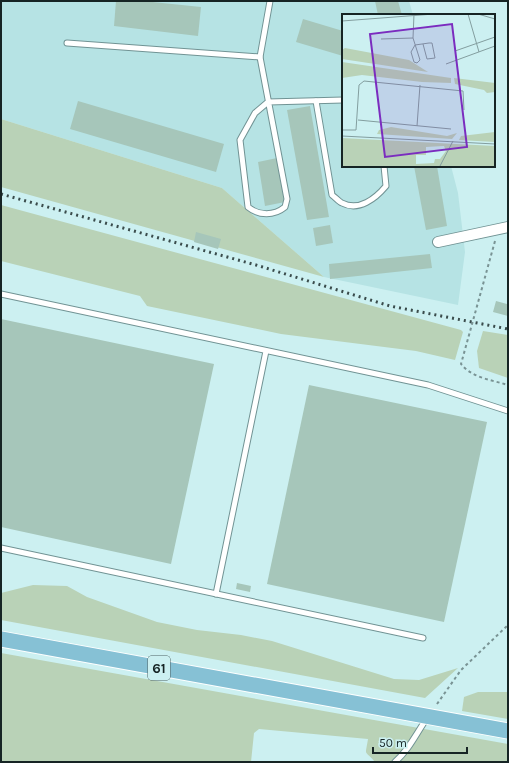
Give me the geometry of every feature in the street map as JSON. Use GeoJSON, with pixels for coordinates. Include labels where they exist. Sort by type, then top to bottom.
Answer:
{"type":"FeatureCollection","features":[{"type":"Feature","properties":{"kind":"main road","name":"61"},"geometry":{"type":"LineString","coordinates":[[1,639],[508,731]]}},
{"type":"Feature","properties":{"kind":"street"},"geometry":{"type":"LineString","coordinates":[[438,242],[503,229]]}},
{"type":"Feature","properties":{"kind":"lane"},"geometry":{"type":"LineString","coordinates":[[270,1],[260,57],[268,102],[287,199],[285,207],[280,211],[263,214],[254,212],[248,207],[240,140],[255,113],[268,102],[342,100]]}},
{"type":"Feature","properties":{"kind":"lane"},"geometry":{"type":"LineString","coordinates":[[67,43],[260,57]]}},
{"type":"Feature","properties":{"kind":"lane"},"geometry":{"type":"LineString","coordinates":[[316,101],[332,195],[342,204],[359,206],[376,197],[386,186],[384,167]]}},
{"type":"Feature","properties":{"kind":"lane"},"geometry":{"type":"LineString","coordinates":[[1,294],[428,385],[508,411]]}},
{"type":"Feature","properties":{"kind":"lane"},"geometry":{"type":"LineString","coordinates":[[216,594],[266,351]]}},
{"type":"Feature","properties":{"kind":"lane"},"geometry":{"type":"LineString","coordinates":[[1,548],[424,638]]}},
{"type":"Feature","properties":{"kind":"lane"},"geometry":{"type":"LineString","coordinates":[[394,762],[406,751],[428,717]]}},
{"type":"Feature","properties":{"kind":"path"},"geometry":{"type":"LineString","coordinates":[[503,229],[461,364],[466,371],[508,385]]}},
{"type":"Feature","properties":{"kind":"path"},"geometry":{"type":"LineString","coordinates":[[428,717],[460,670],[508,625]]}},
{"type":"Feature","properties":{"kind":"shaded area"},"geometry":{"type":"Polygon","coordinates":[[[1,1],[409,1],[413,14],[342,14],[342,167],[451,167],[458,193],[465,252],[458,305],[324,277],[222,188],[1,119],[1,1]]]}},
{"type":"Feature","properties":{"kind":"green space"},"geometry":{"type":"Polygon","coordinates":[[[1,119],[222,188],[324,277],[1,187],[1,119]]]}},
{"type":"Feature","properties":{"kind":"green space"},"geometry":{"type":"Polygon","coordinates":[[[1,205],[461,330],[463,332],[455,360],[416,351],[281,334],[147,306],[140,296],[1,261],[1,205]]]}},
{"type":"Feature","properties":{"kind":"green space"},"geometry":{"type":"Polygon","coordinates":[[[483,331],[508,335],[508,378],[479,368],[477,351],[483,331]]]}},
{"type":"Feature","properties":{"kind":"green space"},"geometry":{"type":"Polygon","coordinates":[[[33,585],[67,586],[87,597],[157,622],[197,630],[241,635],[272,641],[394,679],[419,680],[458,668],[425,698],[1,620],[1,593],[33,585]]]}},
{"type":"Feature","properties":{"kind":"green space"},"geometry":{"type":"Polygon","coordinates":[[[1,653],[508,744],[508,762],[375,762],[366,753],[368,739],[259,729],[254,733],[251,762],[1,762],[1,653]]]}},
{"type":"Feature","properties":{"kind":"green space"},"geometry":{"type":"Polygon","coordinates":[[[478,692],[508,692],[508,719],[462,711],[464,697],[478,692]]]}},
{"type":"Feature","properties":{"kind":"building"},"geometry":{"type":"Polygon","coordinates":[[[116,1],[143,1],[201,7],[198,36],[114,26],[116,1]]]}},
{"type":"Feature","properties":{"kind":"building"},"geometry":{"type":"Polygon","coordinates":[[[375,1],[398,1],[402,14],[378,14],[375,1]]]}},
{"type":"Feature","properties":{"kind":"building"},"geometry":{"type":"Polygon","coordinates":[[[303,19],[342,31],[342,56],[296,42],[303,19]]]}},
{"type":"Feature","properties":{"kind":"building"},"geometry":{"type":"Polygon","coordinates":[[[78,101],[224,144],[216,172],[70,129],[78,101]]]}},
{"type":"Feature","properties":{"kind":"building"},"geometry":{"type":"Polygon","coordinates":[[[310,106],[329,217],[307,220],[287,110],[310,106]]]}},
{"type":"Feature","properties":{"kind":"building"},"geometry":{"type":"Polygon","coordinates":[[[277,158],[285,202],[265,206],[258,162],[277,158]]]}},
{"type":"Feature","properties":{"kind":"building"},"geometry":{"type":"Polygon","coordinates":[[[414,167],[437,167],[447,226],[426,230],[414,167]]]}},
{"type":"Feature","properties":{"kind":"building"},"geometry":{"type":"Polygon","coordinates":[[[330,225],[333,243],[316,246],[313,228],[330,225]]]}},
{"type":"Feature","properties":{"kind":"building"},"geometry":{"type":"Polygon","coordinates":[[[196,232],[221,239],[218,249],[194,242],[196,232]]]}},
{"type":"Feature","properties":{"kind":"building"},"geometry":{"type":"Polygon","coordinates":[[[430,254],[432,268],[330,279],[329,264],[430,254]]]}},
{"type":"Feature","properties":{"kind":"building"},"geometry":{"type":"Polygon","coordinates":[[[496,301],[507,304],[508,301],[508,316],[493,312],[496,301]]]}},
{"type":"Feature","properties":{"kind":"building"},"geometry":{"type":"Polygon","coordinates":[[[1,319],[214,364],[171,564],[1,527],[1,319]]]}},
{"type":"Feature","properties":{"kind":"building"},"geometry":{"type":"Polygon","coordinates":[[[309,385],[487,422],[444,622],[267,584],[309,385]]]}},
{"type":"Feature","properties":{"kind":"building"},"geometry":{"type":"Polygon","coordinates":[[[237,583],[251,586],[250,592],[236,589],[237,583]]]}},
{"type":"Feature","properties":{"kind":"railway"},"geometry":{"type":"LineString","coordinates":[[1,194],[256,265],[390,306],[508,329]]}}]}
